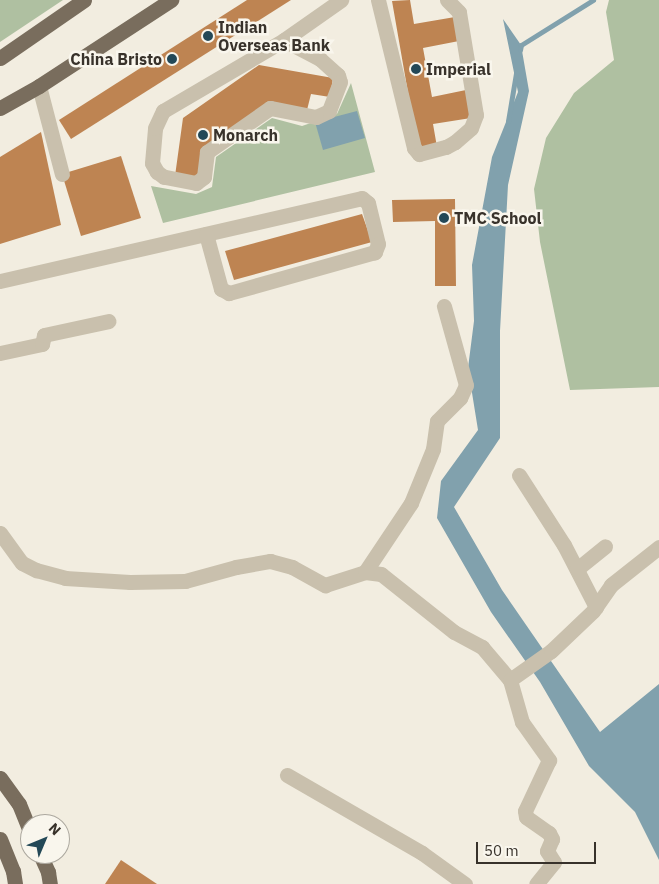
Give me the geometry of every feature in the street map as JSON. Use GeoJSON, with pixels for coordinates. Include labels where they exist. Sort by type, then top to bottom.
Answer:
{"type":"FeatureCollection","features":[{"type":"Feature","properties":{"kind":"main road"},"geometry":{"type":"LineString","coordinates":[[2,52],[84,0]]}},
{"type":"Feature","properties":{"kind":"main road"},"geometry":{"type":"LineString","coordinates":[[0,108],[39,86],[171,0]]}},
{"type":"Feature","properties":{"kind":"main road"},"geometry":{"type":"LineString","coordinates":[[0,778],[18,804],[22,814]]}},
{"type":"Feature","properties":{"kind":"main road"},"geometry":{"type":"LineString","coordinates":[[0,839],[14,871],[16,884]]}},
{"type":"Feature","properties":{"kind":"main road"},"geometry":{"type":"LineString","coordinates":[[44,864],[50,884]]}},
{"type":"Feature","properties":{"kind":"street"},"geometry":{"type":"LineString","coordinates":[[284,40],[320,59],[338,75],[340,82],[329,111],[316,117],[270,108],[207,152],[204,177],[196,183],[164,177],[157,172],[152,163],[155,128],[163,111],[284,40],[341,0]]}},
{"type":"Feature","properties":{"kind":"street"},"geometry":{"type":"LineString","coordinates":[[378,0],[414,148],[418,154],[446,147],[455,142],[471,128],[476,115],[458,12],[447,0]]}},
{"type":"Feature","properties":{"kind":"street"},"geometry":{"type":"LineString","coordinates":[[39,86],[62,174]]}},
{"type":"Feature","properties":{"kind":"street"},"geometry":{"type":"LineString","coordinates":[[0,281],[362,198],[368,203],[378,244],[375,252],[229,293],[221,289],[206,234]]}},
{"type":"Feature","properties":{"kind":"street"},"geometry":{"type":"LineString","coordinates":[[365,572],[411,503],[433,449],[437,421],[460,398],[466,385],[444,306]]}},
{"type":"Feature","properties":{"kind":"street"},"geometry":{"type":"LineString","coordinates":[[0,353],[42,344],[44,335],[109,321]]}},
{"type":"Feature","properties":{"kind":"street"},"geometry":{"type":"LineString","coordinates":[[519,475],[564,545],[596,606]]}},
{"type":"Feature","properties":{"kind":"street"},"geometry":{"type":"LineString","coordinates":[[0,533],[22,562],[36,570],[64,578],[130,582],[185,581],[236,567],[270,561],[292,567],[325,585],[365,572],[381,574],[454,632],[470,638],[482,647],[510,680],[522,722],[549,760],[524,811],[526,817],[549,833],[552,839],[547,851],[554,862],[536,884]]}},
{"type":"Feature","properties":{"kind":"street"},"geometry":{"type":"LineString","coordinates":[[577,569],[605,546]]}},
{"type":"Feature","properties":{"kind":"street"},"geometry":{"type":"LineString","coordinates":[[510,680],[551,651],[596,606],[611,585],[659,547]]}},
{"type":"Feature","properties":{"kind":"street"},"geometry":{"type":"LineString","coordinates":[[287,775],[422,853],[465,884]]}},
{"type":"Feature","properties":{"kind":"green space"},"geometry":{"type":"Polygon","coordinates":[[[0,0],[63,0],[0,42],[0,0]]]}},
{"type":"Feature","properties":{"kind":"green space"},"geometry":{"type":"Polygon","coordinates":[[[609,0],[659,0],[659,387],[570,390],[540,242],[534,189],[546,138],[574,93],[614,60],[606,12],[609,0]]]}},
{"type":"Feature","properties":{"kind":"green space"},"geometry":{"type":"Polygon","coordinates":[[[351,83],[375,172],[163,223],[151,186],[196,194],[212,187],[216,157],[272,118],[302,126],[337,114],[351,83]]]}},
{"type":"Feature","properties":{"kind":"water"},"geometry":{"type":"Polygon","coordinates":[[[503,19],[521,45],[529,91],[508,185],[500,331],[500,438],[454,507],[502,590],[600,732],[659,684],[659,860],[635,812],[589,766],[540,682],[491,612],[437,518],[441,481],[478,430],[468,368],[474,321],[472,265],[492,157],[518,92],[503,19]]]}},
{"type":"Feature","properties":{"kind":"water"},"geometry":{"type":"Polygon","coordinates":[[[357,111],[365,138],[323,150],[315,122],[357,111]]]}},
{"type":"Feature","properties":{"kind":"building"},"geometry":{"type":"Polygon","coordinates":[[[247,0],[291,0],[71,139],[59,120],[247,0]]]}},
{"type":"Feature","properties":{"kind":"building","name":"Imperial"},"geometry":{"type":"Polygon","coordinates":[[[410,0],[414,24],[455,17],[459,41],[423,48],[432,97],[466,90],[471,118],[433,124],[437,147],[418,150],[392,1],[410,0]]]}},
{"type":"Feature","properties":{"kind":"building","name":"Monarch"},"geometry":{"type":"Polygon","coordinates":[[[259,65],[333,78],[330,97],[311,94],[306,114],[269,103],[202,152],[197,180],[175,176],[183,118],[259,65]]]}},
{"type":"Feature","properties":{"kind":"building"},"geometry":{"type":"Polygon","coordinates":[[[41,132],[61,225],[0,244],[0,157],[41,132]]]}},
{"type":"Feature","properties":{"kind":"building"},"geometry":{"type":"Polygon","coordinates":[[[121,156],[141,218],[81,236],[62,174],[121,156]]]}},
{"type":"Feature","properties":{"kind":"building"},"geometry":{"type":"Polygon","coordinates":[[[455,199],[456,286],[435,286],[435,221],[393,222],[392,200],[455,199]]]}},
{"type":"Feature","properties":{"kind":"building"},"geometry":{"type":"Polygon","coordinates":[[[362,214],[372,242],[234,280],[225,251],[362,214]]]}},
{"type":"Feature","properties":{"kind":"building"},"geometry":{"type":"Polygon","coordinates":[[[121,860],[157,884],[105,884],[121,860]]]}},
{"type":"Feature","properties":{"kind":"waterway"},"geometry":{"type":"LineString","coordinates":[[520,50],[521,45],[593,0]]}},
{"type":"Feature","properties":{"kind":"waterway"},"geometry":{"type":"LineString","coordinates":[[508,121],[516,73]]}},
{"type":"Feature","properties":{"kind":"place","name":"Indian Overseas Bank"},"geometry":{"type":"Point","coordinates":[208,36]}},
{"type":"Feature","properties":{"kind":"place","name":"China Bristo"},"geometry":{"type":"Point","coordinates":[172,59]}},
{"type":"Feature","properties":{"kind":"place","name":"Imperial"},"geometry":{"type":"Point","coordinates":[416,69]}},
{"type":"Feature","properties":{"kind":"place","name":"Monarch"},"geometry":{"type":"Point","coordinates":[203,135]}},
{"type":"Feature","properties":{"kind":"place","name":"TMC School"},"geometry":{"type":"Point","coordinates":[444,218]}}]}
